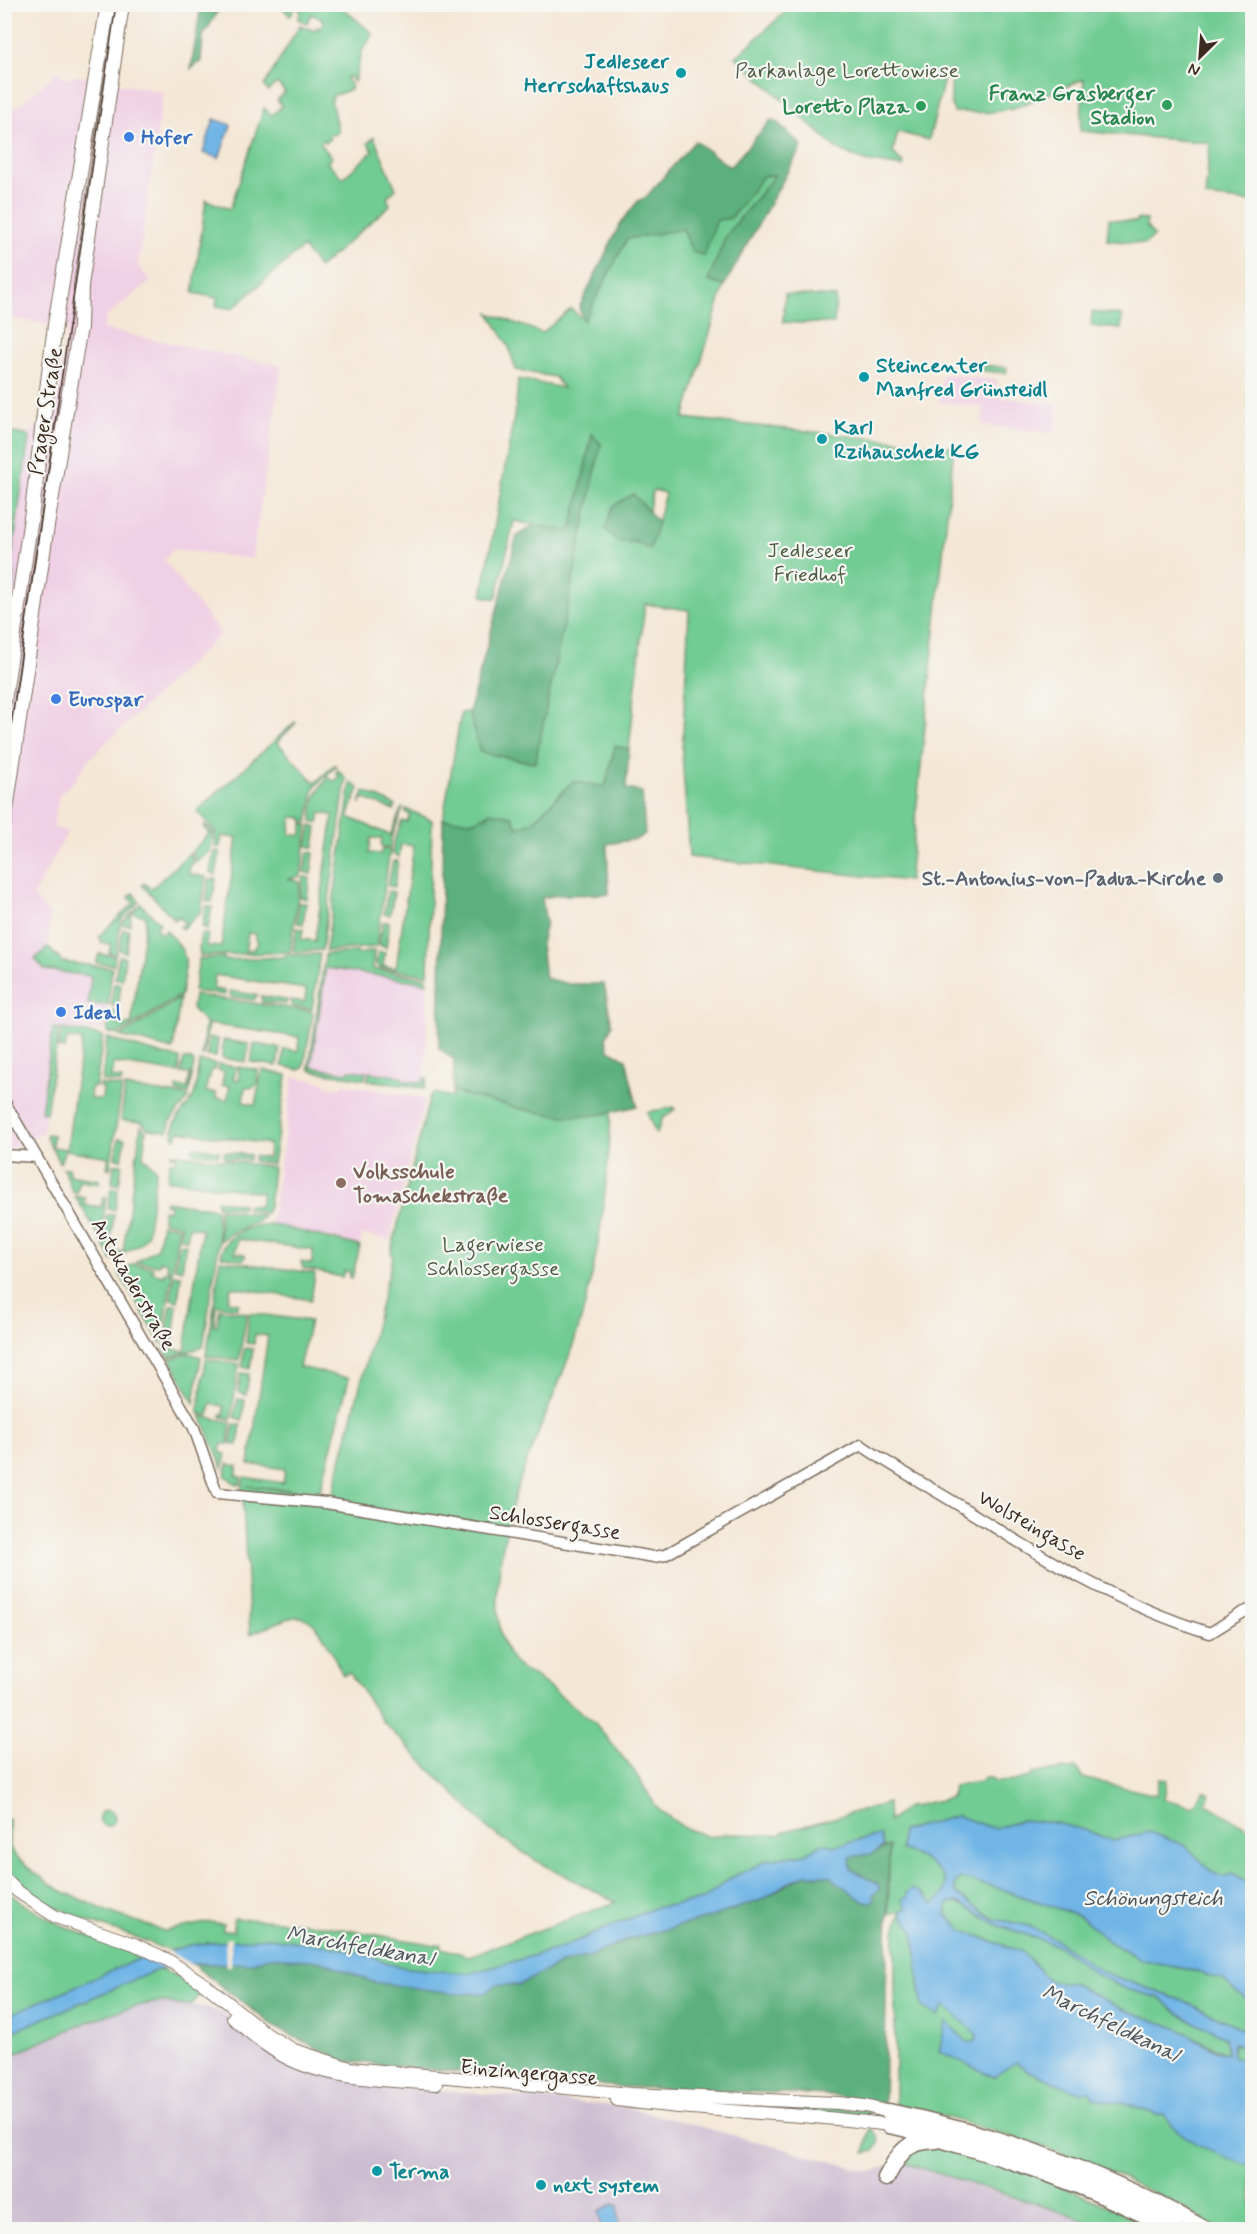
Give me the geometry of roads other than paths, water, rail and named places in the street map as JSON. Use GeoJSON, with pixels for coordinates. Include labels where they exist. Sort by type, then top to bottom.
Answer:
{"type":"FeatureCollection","features":[{"type":"Feature","properties":{"kind":"highway"},"geometry":{"type":"LineString","coordinates":[[889,2119],[944,2140],[1009,2159],[1065,2179],[1175,2229]]}},
{"type":"Feature","properties":{"kind":"highway"},"geometry":{"type":"LineString","coordinates":[[889,2119],[956,2128],[1064,2163],[1130,2190],[1206,2229]]}},
{"type":"Feature","properties":{"kind":"highway"},"geometry":{"type":"LineString","coordinates":[[886,2178],[900,2153],[909,2145],[921,2141],[944,2140]]}},
{"type":"Feature","properties":{"kind":"main road","name":"Prager Straße"},"geometry":{"type":"LineString","coordinates":[[4,701],[55,325],[108,4]]}},
{"type":"Feature","properties":{"kind":"main road","name":"Prager Straße"},"geometry":{"type":"LineString","coordinates":[[4,824],[80,327],[81,286],[122,4]]}},
{"type":"Feature","properties":{"kind":"main road"},"geometry":{"type":"LineString","coordinates":[[42,427],[63,432]]}},
{"type":"Feature","properties":{"kind":"main road","name":"Einzingergasse"},"geometry":{"type":"LineString","coordinates":[[4,1878],[18,1891],[56,1917],[134,1944],[168,1960],[197,1980],[220,2006],[267,2046],[287,2058],[313,2068],[359,2077],[565,2094],[674,2107],[889,2119]]}},
{"type":"Feature","properties":{"kind":"street","name":"Autokaderstraße"},"geometry":{"type":"LineString","coordinates":[[4,1101],[194,1428],[217,1493]]}},
{"type":"Feature","properties":{"kind":"street"},"geometry":{"type":"LineString","coordinates":[[4,1155],[37,1157]]}},
{"type":"Feature","properties":{"kind":"street","name":"Schlossergasse"},"geometry":{"type":"LineString","coordinates":[[217,1493],[326,1503],[654,1557],[665,1555],[861,1445]]}},
{"type":"Feature","properties":{"kind":"street","name":"Wolsteingasse"},"geometry":{"type":"LineString","coordinates":[[861,1445],[1024,1546],[1105,1590],[1190,1627],[1210,1633],[1252,1609]]}},
{"type":"Feature","properties":{"kind":"water"},"geometry":{"type":"Polygon","coordinates":[[[214,119],[231,125],[219,158],[203,153],[214,119]]]}},
{"type":"Feature","properties":{"kind":"water","name":"Schönungsteich"},"geometry":{"type":"Polygon","coordinates":[[[957,1816],[995,1829],[1022,1820],[1055,1823],[1085,1830],[1113,1841],[1149,1832],[1186,1846],[1212,1872],[1223,1877],[1232,1874],[1252,1885],[1252,2004],[1222,1980],[1180,1967],[1143,1960],[1108,1941],[1080,1916],[998,1888],[960,1878],[955,1883],[956,1894],[994,1919],[1029,1926],[1058,1941],[1102,1972],[1183,2001],[1252,2033],[1252,2039],[1243,2040],[1252,2048],[1252,2051],[1234,2043],[1232,2056],[1252,2064],[1252,2167],[1190,2140],[1170,2123],[1164,2114],[1157,2115],[1131,2105],[1093,2098],[1090,2092],[1082,2093],[1028,2071],[1016,2062],[994,2077],[939,2051],[946,2021],[968,2043],[976,2041],[977,2035],[945,2005],[938,2016],[922,2007],[914,1931],[901,1913],[907,1908],[902,1899],[907,1897],[911,1889],[921,1892],[934,1904],[942,1895],[945,1886],[938,1870],[920,1858],[901,1850],[902,1831],[957,1816]],[[957,1902],[948,1903],[946,1915],[964,1931],[1022,1952],[1049,1981],[1072,1983],[1120,2008],[1179,2029],[1218,2051],[1228,2054],[1225,2037],[1178,2013],[1160,1998],[1126,1989],[1097,1975],[1061,1947],[998,1925],[957,1902]]]}},
{"type":"Feature","properties":{"kind":"water"},"geometry":{"type":"Polygon","coordinates":[[[880,1835],[883,1847],[871,1854],[850,1857],[851,1869],[877,1883],[880,1889],[873,1894],[872,1902],[864,1902],[829,1876],[807,1874],[784,1885],[764,1899],[708,1918],[626,1940],[591,1956],[561,1963],[519,1985],[496,1985],[486,1993],[460,1994],[372,1982],[322,1961],[269,1957],[250,1963],[192,1964],[157,1970],[5,2035],[4,2017],[139,1959],[191,1945],[268,1938],[324,1945],[364,1954],[398,1967],[472,1973],[558,1949],[654,1908],[702,1900],[731,1878],[768,1860],[806,1854],[823,1843],[834,1846],[880,1835]]]}},
{"type":"Feature","properties":{"kind":"water"},"geometry":{"type":"Polygon","coordinates":[[[613,2204],[618,2206],[619,2229],[602,2229],[599,2211],[613,2204]]]}},
{"type":"Feature","properties":{"kind":"tram line"},"geometry":{"type":"LineString","coordinates":[[4,774],[116,4]]}},
{"type":"Feature","properties":{"kind":"place","name":"Jedleseer Herrschaftshaus"},"geometry":{"type":"Point","coordinates":[681,73]}},
{"type":"Feature","properties":{"kind":"place","name":"Franz Grasberger Stadion"},"geometry":{"type":"Point","coordinates":[1167,105]}},
{"type":"Feature","properties":{"kind":"place","name":"Loretto Plaza"},"geometry":{"type":"Point","coordinates":[921,106]}},
{"type":"Feature","properties":{"kind":"place","name":"Hofer"},"geometry":{"type":"Point","coordinates":[129,137]}},
{"type":"Feature","properties":{"kind":"place","name":"Steincenter Manfred Grünsteidl"},"geometry":{"type":"Point","coordinates":[864,377]}},
{"type":"Feature","properties":{"kind":"place","name":"Karl Rzihauschek KG"},"geometry":{"type":"Point","coordinates":[822,439]}},
{"type":"Feature","properties":{"kind":"place","name":"Eurospar"},"geometry":{"type":"Point","coordinates":[56,699]}},
{"type":"Feature","properties":{"kind":"place","name":"St.-Antonius-von-Padua-Kirche"},"geometry":{"type":"Point","coordinates":[1218,878]}},
{"type":"Feature","properties":{"kind":"place","name":"Ideal"},"geometry":{"type":"Point","coordinates":[61,1012]}},
{"type":"Feature","properties":{"kind":"place","name":"Volksschule Tomaschekstraße"},"geometry":{"type":"Point","coordinates":[341,1183]}},
{"type":"Feature","properties":{"kind":"place","name":"Terma"},"geometry":{"type":"Point","coordinates":[377,2171]}},
{"type":"Feature","properties":{"kind":"place","name":"next system"},"geometry":{"type":"Point","coordinates":[541,2185]}},
{"type":"Feature","properties":{"kind":"park label","name":"Parkanlage Lorettowiese"},"geometry":{"type":"Point","coordinates":[847,70]}},
{"type":"Feature","properties":{"kind":"park label","name":"Jedleseer Friedhof"},"geometry":{"type":"Point","coordinates":[810,562]}},
{"type":"Feature","properties":{"kind":"park label","name":"Lagerwiese Schlossergasse"},"geometry":{"type":"Point","coordinates":[493,1256]}},
{"type":"Feature","properties":{"kind":"water label","name":"Marchfeldkanal"},"geometry":{"type":"Point","coordinates":[360,1945]}},
{"type":"Feature","properties":{"kind":"water label","name":"Marchfeldkanal"},"geometry":{"type":"Point","coordinates":[1111,2022]}}]}
